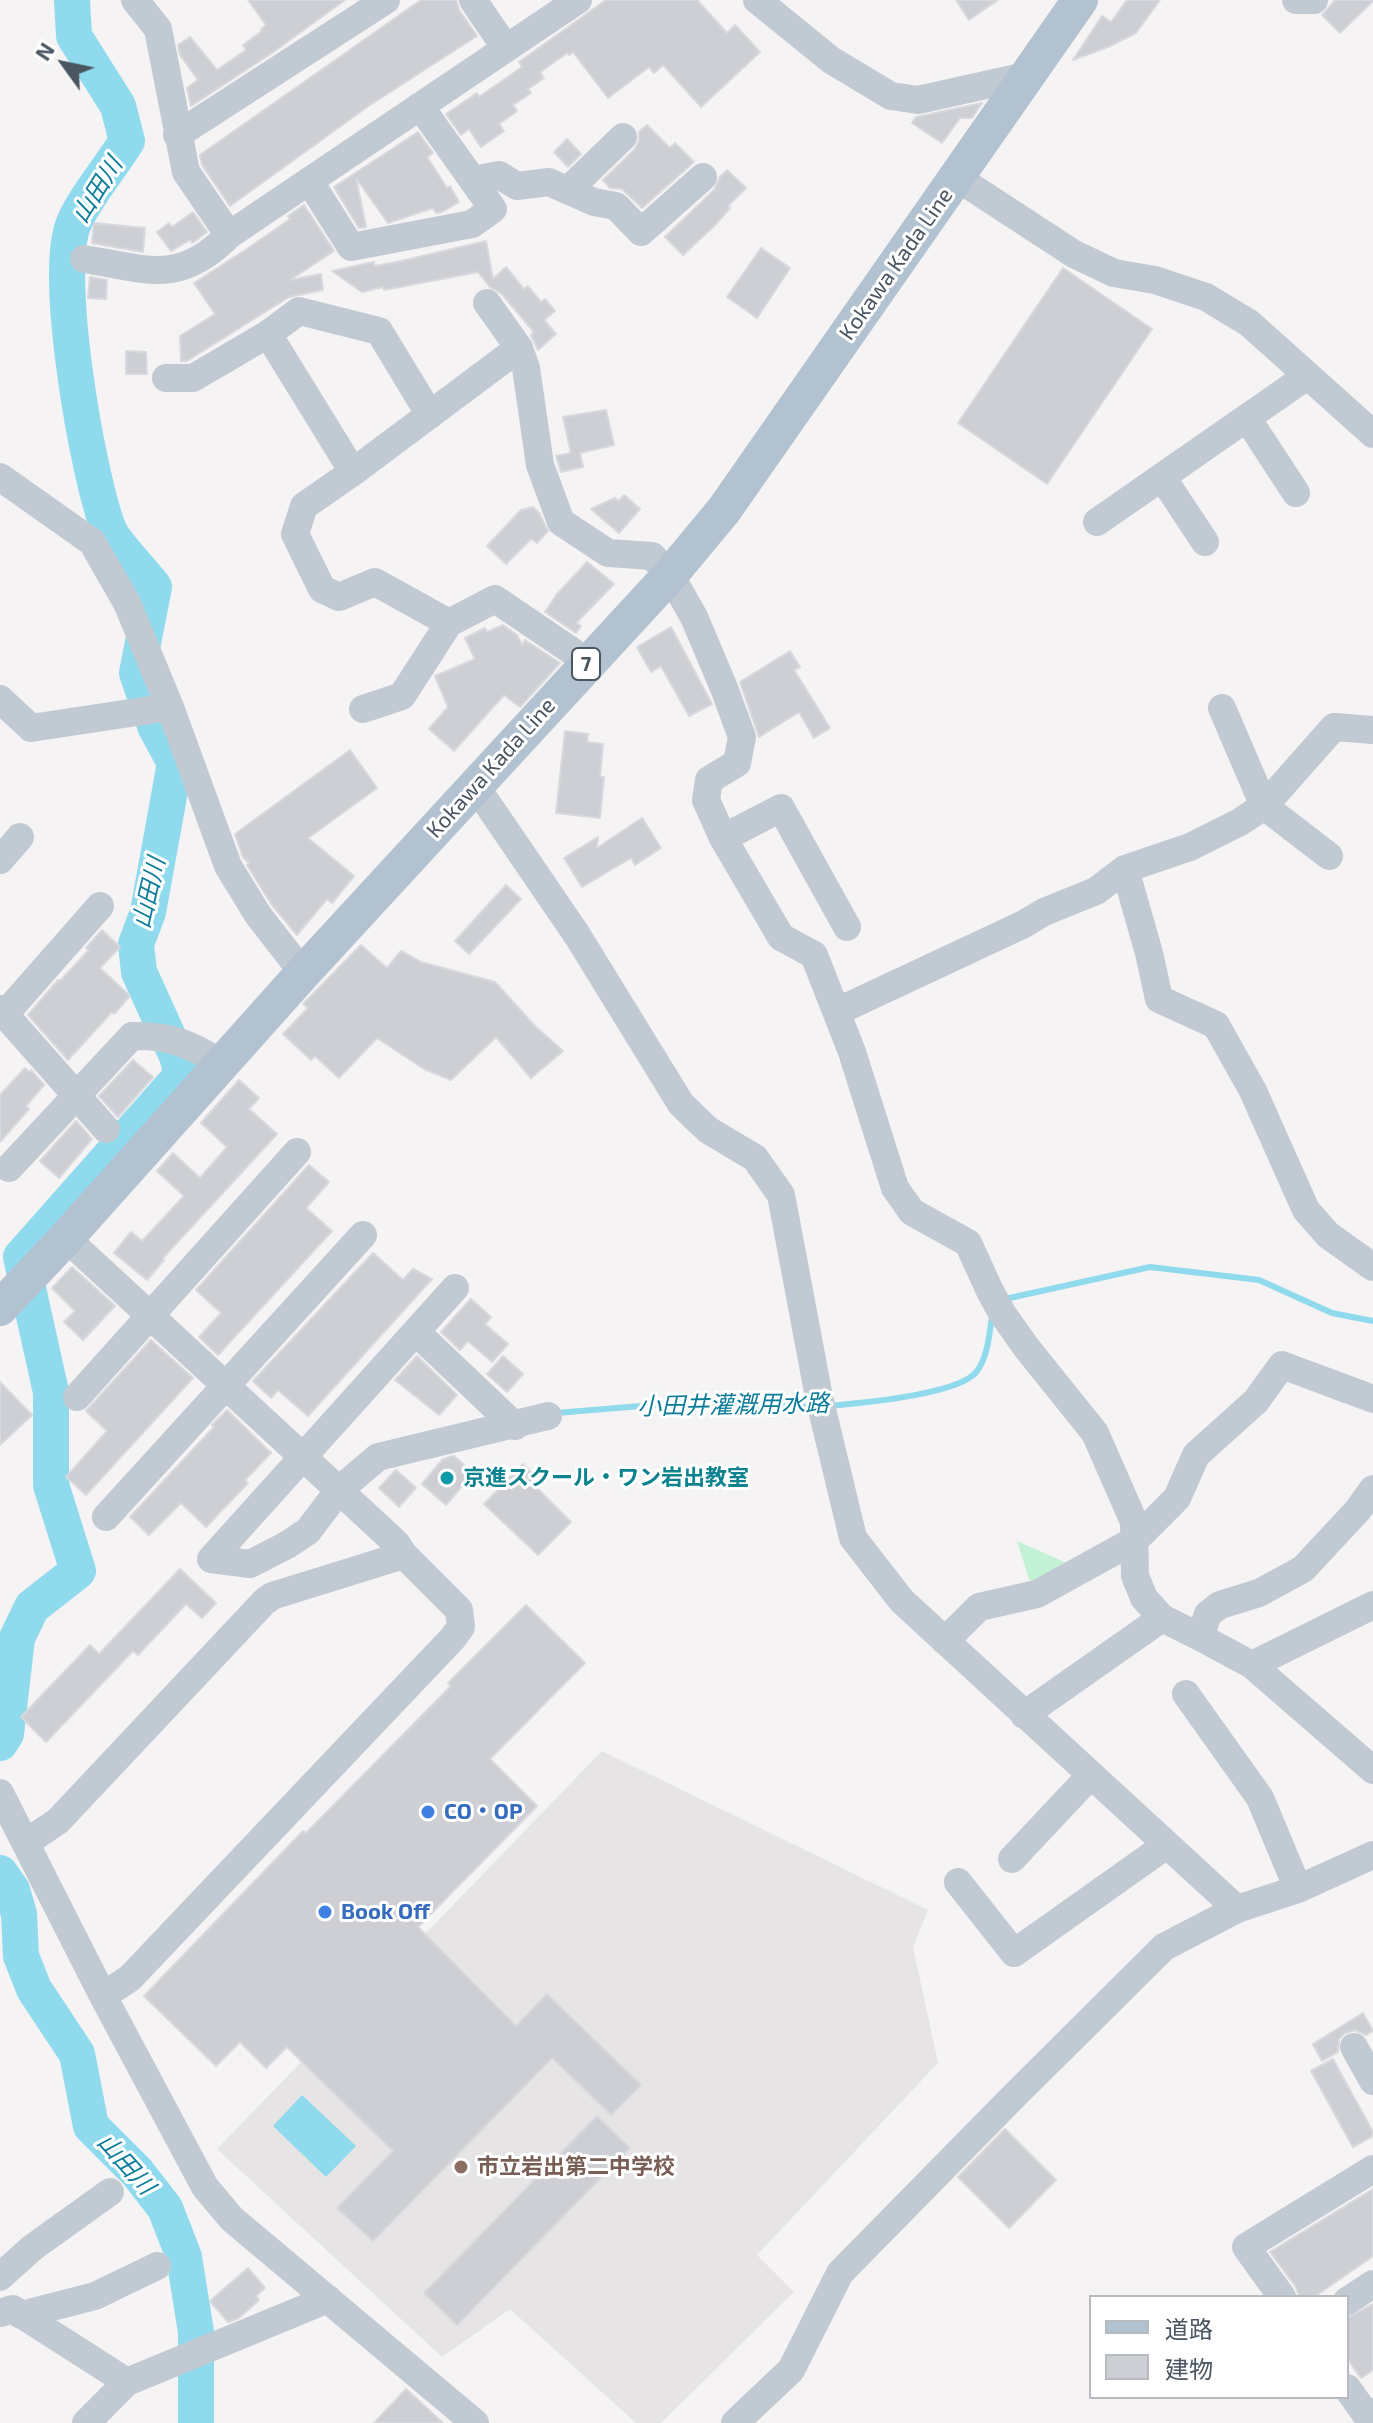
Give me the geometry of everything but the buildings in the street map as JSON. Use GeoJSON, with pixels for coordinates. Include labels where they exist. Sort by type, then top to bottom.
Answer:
{"type":"FeatureCollection","features":[{"type":"Feature","properties":{"kind":"main road","name":"Kokawa Kada Line"},"geometry":{"type":"LineString","coordinates":[[11,1290],[66,1238],[303,973],[670,575],[724,510],[1080,0]]}},
{"type":"Feature","properties":{"kind":"street"},"geometry":{"type":"LineString","coordinates":[[135,0],[158,29],[186,172],[229,235]]}},
{"type":"Feature","properties":{"kind":"street"},"geometry":{"type":"LineString","coordinates":[[177,135],[386,0]]}},
{"type":"Feature","properties":{"kind":"street"},"geometry":{"type":"LineString","coordinates":[[473,0],[505,47]]}},
{"type":"Feature","properties":{"kind":"street"},"geometry":{"type":"LineString","coordinates":[[84,259],[164,271],[191,264],[216,248],[229,235],[578,0]]}},
{"type":"Feature","properties":{"kind":"street"},"geometry":{"type":"LineString","coordinates":[[1296,0],[1314,0]]}},
{"type":"Feature","properties":{"kind":"street"},"geometry":{"type":"LineString","coordinates":[[761,1],[831,60],[891,96],[918,100],[1026,76]]}},
{"type":"Feature","properties":{"kind":"street"},"geometry":{"type":"LineString","coordinates":[[310,182],[351,247],[472,224],[493,209],[420,106]]}},
{"type":"Feature","properties":{"kind":"street"},"geometry":{"type":"LineString","coordinates":[[568,190],[623,137]]}},
{"type":"Feature","properties":{"kind":"street"},"geometry":{"type":"LineString","coordinates":[[473,180],[499,175],[517,186],[549,182],[594,202],[616,206],[641,232],[703,177]]}},
{"type":"Feature","properties":{"kind":"street"},"geometry":{"type":"LineString","coordinates":[[956,177],[1088,261],[1114,273],[1155,280],[1206,297],[1249,323],[1373,434]]}},
{"type":"Feature","properties":{"kind":"street"},"geometry":{"type":"LineString","coordinates":[[487,303],[519,348],[526,368],[540,465],[561,522],[608,553],[652,556],[670,575],[694,617],[742,737],[737,763],[709,780],[706,800],[723,838],[781,937],[814,955],[835,1006],[895,1188],[912,1212],[968,1243],[996,1302],[1026,1347],[1095,1433],[1134,1522],[1135,1576],[1144,1598],[1162,1618],[1252,1665],[1373,1770]]}},
{"type":"Feature","properties":{"kind":"street"},"geometry":{"type":"LineString","coordinates":[[166,378],[193,378],[268,334],[299,311],[379,331],[430,415]]}},
{"type":"Feature","properties":{"kind":"street"},"geometry":{"type":"LineString","coordinates":[[268,334],[353,472]]}},
{"type":"Feature","properties":{"kind":"street"},"geometry":{"type":"LineString","coordinates":[[449,623],[375,582],[339,597],[322,589],[295,534],[304,506],[519,348]]}},
{"type":"Feature","properties":{"kind":"street"},"geometry":{"type":"LineString","coordinates":[[1097,522],[1307,376]]}},
{"type":"Feature","properties":{"kind":"street"},"geometry":{"type":"LineString","coordinates":[[1247,418],[1296,493]]}},
{"type":"Feature","properties":{"kind":"street"},"geometry":{"type":"LineString","coordinates":[[0,477],[92,542],[127,603],[170,707],[228,866],[258,915],[303,973]]}},
{"type":"Feature","properties":{"kind":"street"},"geometry":{"type":"LineString","coordinates":[[1162,477],[1205,542]]}},
{"type":"Feature","properties":{"kind":"street"},"geometry":{"type":"LineString","coordinates":[[363,709],[402,696],[449,623],[495,599],[588,662]]}},
{"type":"Feature","properties":{"kind":"street"},"geometry":{"type":"LineString","coordinates":[[0,699],[31,728],[170,707]]}},
{"type":"Feature","properties":{"kind":"street"},"geometry":{"type":"LineString","coordinates":[[1222,708],[1264,806],[1329,856]]}},
{"type":"Feature","properties":{"kind":"street"},"geometry":{"type":"LineString","coordinates":[[835,1006],[849,1006],[1044,912],[1096,891],[1125,869],[1190,847],[1240,822],[1264,806],[1334,727],[1373,730]]}},
{"type":"Feature","properties":{"kind":"street"},"geometry":{"type":"LineString","coordinates":[[476,787],[577,935],[681,1104],[708,1130],[755,1158],[781,1195],[822,1407],[853,1538],[902,1601],[1237,1909]]}},
{"type":"Feature","properties":{"kind":"street"},"geometry":{"type":"LineString","coordinates":[[723,838],[781,808],[847,927]]}},
{"type":"Feature","properties":{"kind":"street"},"geometry":{"type":"LineString","coordinates":[[0,860],[20,837]]}},
{"type":"Feature","properties":{"kind":"street"},"geometry":{"type":"LineString","coordinates":[[1125,869],[1159,999],[1216,1025],[1253,1091],[1306,1210],[1328,1235],[1373,1267]]}},
{"type":"Feature","properties":{"kind":"street"},"geometry":{"type":"LineString","coordinates":[[100,906],[2,1012],[106,1129]]}},
{"type":"Feature","properties":{"kind":"street"},"geometry":{"type":"LineString","coordinates":[[9,1168],[132,1036],[149,1035],[179,1041],[222,1064]]}},
{"type":"Feature","properties":{"kind":"street"},"geometry":{"type":"LineString","coordinates":[[77,1397],[297,1152]]}},
{"type":"Feature","properties":{"kind":"street"},"geometry":{"type":"LineString","coordinates":[[106,1517],[363,1235]]}},
{"type":"Feature","properties":{"kind":"street"},"geometry":{"type":"LineString","coordinates":[[66,1238],[396,1543],[459,1610],[462,1619],[457,1633],[130,1978],[103,1996]]}},
{"type":"Feature","properties":{"kind":"street"},"geometry":{"type":"LineString","coordinates":[[455,1288],[211,1559],[250,1564],[287,1545],[308,1531],[339,1490],[378,1457],[548,1416]]}},
{"type":"Feature","properties":{"kind":"street"},"geometry":{"type":"LineString","coordinates":[[416,1332],[515,1426]]}},
{"type":"Feature","properties":{"kind":"street"},"geometry":{"type":"LineString","coordinates":[[945,1641],[979,1607],[1037,1594],[1135,1540],[1177,1498],[1196,1455],[1256,1401],[1282,1365],[1373,1399]]}},
{"type":"Feature","properties":{"kind":"street"},"geometry":{"type":"LineString","coordinates":[[1200,1637],[1208,1614],[1220,1605],[1259,1593],[1303,1569],[1358,1510],[1373,1489]]}},
{"type":"Feature","properties":{"kind":"street"},"geometry":{"type":"LineString","coordinates":[[27,1842],[58,1821],[264,1602],[272,1596],[404,1555]]}},
{"type":"Feature","properties":{"kind":"street"},"geometry":{"type":"LineString","coordinates":[[1252,1665],[1373,1605]]}},
{"type":"Feature","properties":{"kind":"street"},"geometry":{"type":"LineString","coordinates":[[1024,1715],[1162,1618]]}},
{"type":"Feature","properties":{"kind":"street"},"geometry":{"type":"LineString","coordinates":[[1186,1694],[1260,1798],[1298,1889]]}},
{"type":"Feature","properties":{"kind":"street"},"geometry":{"type":"LineString","coordinates":[[1012,1859],[1090,1776]]}},
{"type":"Feature","properties":{"kind":"street"},"geometry":{"type":"LineString","coordinates":[[0,1793],[205,2187],[232,2219],[475,2423]]}},
{"type":"Feature","properties":{"kind":"street"},"geometry":{"type":"LineString","coordinates":[[958,1882],[1014,1953],[1165,1846]]}},
{"type":"Feature","properties":{"kind":"street"},"geometry":{"type":"LineString","coordinates":[[735,2423],[791,2370],[840,2273],[1164,1947],[1237,1909],[1298,1889],[1373,1855]]}},
{"type":"Feature","properties":{"kind":"street"},"geometry":{"type":"LineString","coordinates":[[1354,2047],[1373,2081]]}},
{"type":"Feature","properties":{"kind":"street"},"geometry":{"type":"LineString","coordinates":[[1281,2295],[1246,2247],[1373,2169]]}},
{"type":"Feature","properties":{"kind":"street"},"geometry":{"type":"LineString","coordinates":[[0,2277],[32,2248],[110,2192]]}},
{"type":"Feature","properties":{"kind":"street"},"geometry":{"type":"LineString","coordinates":[[11,2314],[95,2296],[157,2266]]}},
{"type":"Feature","properties":{"kind":"street"},"geometry":{"type":"LineString","coordinates":[[1349,2300],[1373,2284]]}},
{"type":"Feature","properties":{"kind":"street"},"geometry":{"type":"LineString","coordinates":[[86,2423],[127,2382],[328,2299]]}},
{"type":"Feature","properties":{"kind":"street"},"geometry":{"type":"LineString","coordinates":[[11,2314],[127,2382]]}},
{"type":"Feature","properties":{"kind":"street"},"geometry":{"type":"LineString","coordinates":[[1349,2391],[1367,2416],[1373,2412]]}},
{"type":"Feature","properties":{"kind":"shaded area"},"geometry":{"type":"Polygon","coordinates":[[[602,1751],[928,1910],[913,1947],[938,2063],[757,2255],[794,2292],[661,2423],[636,2423],[510,2309],[442,2357],[217,2149],[602,1751]]]}},
{"type":"Feature","properties":{"kind":"green space"},"geometry":{"type":"Polygon","coordinates":[[[1017,1541],[1069,1564],[1030,1582],[1017,1541]]]}},
{"type":"Feature","properties":{"kind":"water"},"geometry":{"type":"Polygon","coordinates":[[[302,2095],[356,2146],[326,2177],[273,2126],[302,2095]]]}},
{"type":"Feature","properties":{"kind":"waterway","name":"山田川"},"geometry":{"type":"LineString","coordinates":[[0,1743],[6,1734],[17,1638],[32,1607],[78,1571],[51,1485],[51,1392],[21,1257],[182,1075],[177,1056],[139,972],[136,944],[148,912],[175,763],[156,728],[137,673],[154,587],[112,535],[101,504],[75,375],[67,284],[68,248],[74,223],[127,141],[118,106],[74,36],[72,0]]}},
{"type":"Feature","properties":{"kind":"waterway","name":"小田井灌漑用水路"},"geometry":{"type":"LineString","coordinates":[[1005,1299],[1150,1267],[1259,1280],[1332,1313],[1373,1321]]}},
{"type":"Feature","properties":{"kind":"waterway","name":"小田井灌漑用水路"},"geometry":{"type":"LineString","coordinates":[[828,1406],[931,1392],[967,1379],[977,1371],[984,1359],[992,1317]]}},
{"type":"Feature","properties":{"kind":"waterway","name":"小田井灌漑用水路"},"geometry":{"type":"LineString","coordinates":[[556,1413],[690,1402],[813,1407]]}},
{"type":"Feature","properties":{"kind":"waterway","name":"山田川"},"geometry":{"type":"LineString","coordinates":[[0,1873],[12,1890],[19,1914],[21,1956],[34,1989],[77,2054],[91,2126],[137,2172],[165,2208],[184,2257],[196,2332],[196,2423]]}},
{"type":"Feature","properties":{"kind":"place","name":"京進スクール・ワン岩出教室"},"geometry":{"type":"Point","coordinates":[447,1478]}},
{"type":"Feature","properties":{"kind":"place","name":"CO・OP"},"geometry":{"type":"Point","coordinates":[428,1812]}},
{"type":"Feature","properties":{"kind":"place","name":"Book Off"},"geometry":{"type":"Point","coordinates":[325,1912]}},
{"type":"Feature","properties":{"kind":"place","name":"市立岩出第二中学校"},"geometry":{"type":"Point","coordinates":[461,2167]}}]}
